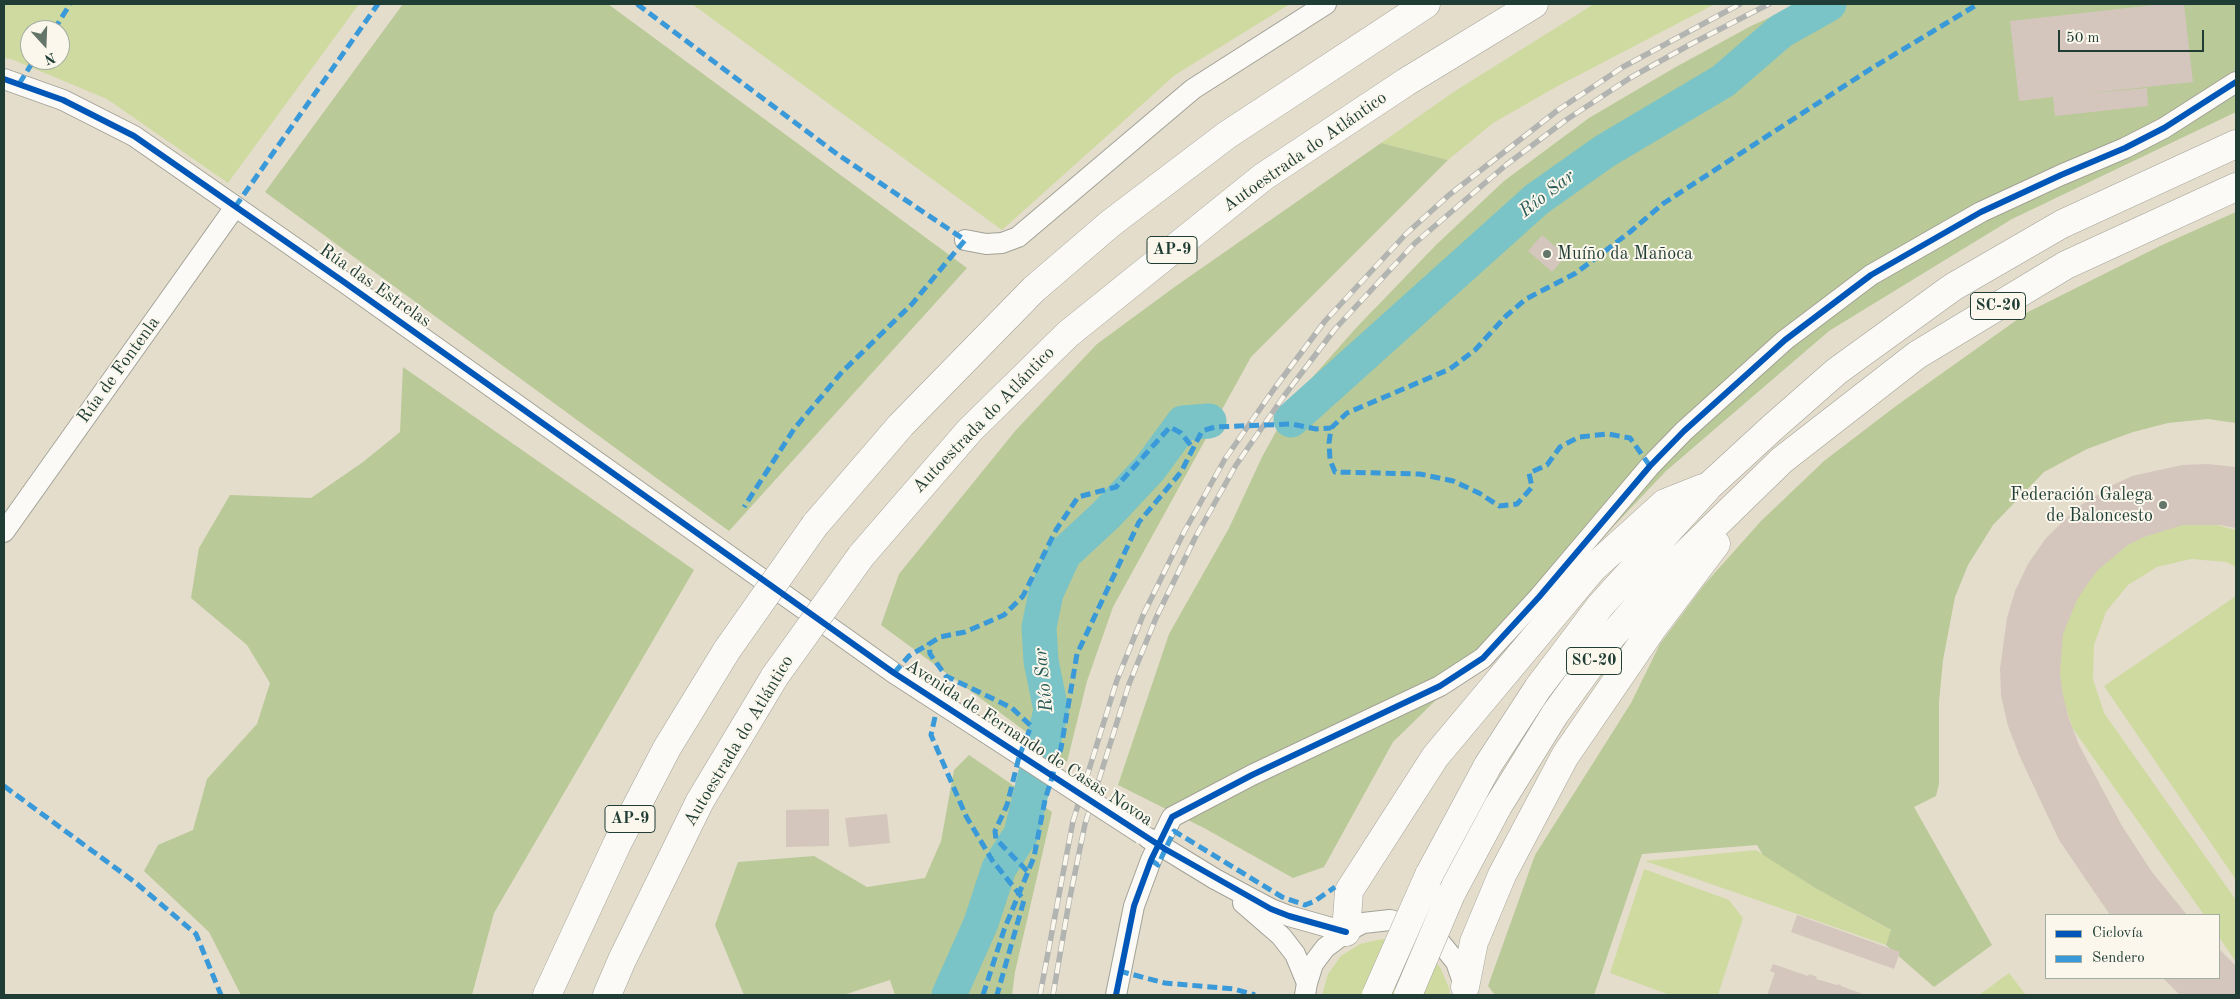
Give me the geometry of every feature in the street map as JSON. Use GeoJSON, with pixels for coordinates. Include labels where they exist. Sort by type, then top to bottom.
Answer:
{"type":"FeatureCollection","features":[{"type":"Feature","properties":{"kind":"highway","name":"AP-9"},"geometry":{"type":"LineString","coordinates":[[547,995],[617,844],[667,748],[727,650],[815,525],[908,418],[1034,289],[1111,223],[1227,135],[1385,29],[1426,4]]}},
{"type":"Feature","properties":{"kind":"highway","name":"Autoestrada do Atlántico"},"geometry":{"type":"LineString","coordinates":[[607,995],[630,943],[700,801],[775,676],[861,556],[970,430],[1068,334],[1263,177],[1406,82],[1534,4]]}},
{"type":"Feature","properties":{"kind":"highway","name":"SC-20"},"geometry":{"type":"LineString","coordinates":[[1376,995],[1429,875],[1488,765],[1538,688],[1600,606],[1709,486],[1837,371],[1953,288],[2062,224],[2236,144]]}},
{"type":"Feature","properties":{"kind":"highway","name":"SC-20"},"geometry":{"type":"LineString","coordinates":[[1408,995],[1451,894],[1498,806],[1550,723],[1611,638],[1671,568],[1782,460],[1917,355],[2066,265],[2236,187]]}},
{"type":"Feature","properties":{"kind":"highway"},"geometry":{"type":"LineString","coordinates":[[1465,991],[1474,942],[1502,875],[1565,756],[1652,629],[1782,460]]}},
{"type":"Feature","properties":{"kind":"highway"},"geometry":{"type":"LineString","coordinates":[[1346,932],[1349,891],[1441,749],[1593,568],[1665,503],[1709,486]]}},
{"type":"Feature","properties":{"kind":"street"},"geometry":{"type":"LineString","coordinates":[[965,240],[986,244],[1002,243],[1018,237],[1193,89],[1326,4]]}},
{"type":"Feature","properties":{"kind":"street","name":"Rúa das Estrelas"},"geometry":{"type":"LineString","coordinates":[[4,79],[63,100],[134,136],[715,545]]}},
{"type":"Feature","properties":{"kind":"street"},"geometry":{"type":"LineString","coordinates":[[1116,995],[1150,839],[1172,817],[1252,775],[1440,686],[1483,658],[1540,597],[1650,466],[1684,431],[1785,340],[1871,275],[1981,212],[2125,148],[2156,132],[2236,82]]}},
{"type":"Feature","properties":{"kind":"street","name":"Rúa de Fontenla"},"geometry":{"type":"LineString","coordinates":[[4,532],[235,208]]}},
{"type":"Feature","properties":{"kind":"street","name":"Avenida de Fernando de Casas Novoa"},"geometry":{"type":"LineString","coordinates":[[715,545],[886,667],[1150,839],[1215,879],[1290,916],[1346,932]]}},
{"type":"Feature","properties":{"kind":"street","name":"Avenida de Fernando de Casas Novoa"},"geometry":{"type":"LineString","coordinates":[[1215,879],[1281,936],[1295,954],[1306,989]]}},
{"type":"Feature","properties":{"kind":"street","name":"Avenida de Fernando de Casas Novoa"},"geometry":{"type":"LineString","coordinates":[[1306,989],[1313,964],[1324,948],[1346,932],[1363,923],[1390,920],[1416,926],[1439,941],[1456,962],[1465,991]]}},
{"type":"Feature","properties":{"kind":"green space"},"geometry":{"type":"Polygon","coordinates":[[[4,4],[359,4],[228,183],[107,99],[37,70],[70,70],[70,20],[20,20],[20,63],[4,58],[4,4]]]}},
{"type":"Feature","properties":{"kind":"green space"},"geometry":{"type":"Polygon","coordinates":[[[403,4],[608,4],[967,268],[729,531],[265,192],[403,4]]]}},
{"type":"Feature","properties":{"kind":"green space"},"geometry":{"type":"Polygon","coordinates":[[[692,4],[1290,4],[1175,75],[1002,230],[692,4]]]}},
{"type":"Feature","properties":{"kind":"green space"},"geometry":{"type":"Polygon","coordinates":[[[1594,4],[1715,4],[1556,87],[1493,123],[1448,160],[1381,143],[1455,91],[1594,4]]]}},
{"type":"Feature","properties":{"kind":"green space"},"geometry":{"type":"Polygon","coordinates":[[[1799,4],[2236,4],[2236,112],[2012,219],[1829,331],[1666,471],[1609,531],[1393,742],[1324,867],[1293,878],[1204,828],[1118,785],[1169,634],[1229,528],[1262,457],[1295,397],[1356,328],[1437,244],[1504,181],[1589,118],[1674,68],[1751,26],[1799,4]]]}},
{"type":"Feature","properties":{"kind":"green space"},"geometry":{"type":"Polygon","coordinates":[[[1381,143],[1448,160],[1251,357],[1113,607],[1087,681],[1067,762],[881,625],[899,574],[1016,430],[1097,344],[1176,286],[1381,143]]]}},
{"type":"Feature","properties":{"kind":"green space"},"geometry":{"type":"Polygon","coordinates":[[[2236,212],[2236,423],[2208,419],[2168,423],[2133,432],[2087,449],[2044,472],[1993,525],[1968,565],[1955,597],[1943,660],[1939,702],[1939,784],[1936,796],[1914,807],[1992,945],[1934,987],[1886,945],[1891,930],[1817,889],[1763,855],[1757,845],[1642,854],[1594,995],[1495,995],[1488,986],[1535,855],[1631,703],[1660,644],[1704,585],[1761,521],[1824,461],[1896,406],[2028,312],[2162,245],[2236,212]]]}},
{"type":"Feature","properties":{"kind":"green space"},"geometry":{"type":"Polygon","coordinates":[[[403,367],[694,570],[494,913],[472,995],[241,995],[209,932],[144,871],[158,845],[193,830],[207,779],[257,724],[270,683],[247,645],[191,598],[199,548],[230,495],[311,498],[363,462],[400,432],[403,367]]]}},
{"type":"Feature","properties":{"kind":"green space"},"geometry":{"type":"Polygon","coordinates":[[[2174,525],[2217,525],[2236,530],[2236,567],[2226,562],[2191,559],[2157,567],[2128,585],[2106,612],[2094,645],[2093,679],[2104,713],[2236,900],[2236,962],[2220,938],[2220,914],[2203,914],[2073,729],[2059,687],[2059,642],[2073,600],[2098,565],[2133,539],[2174,525]]]}},
{"type":"Feature","properties":{"kind":"green space"},"geometry":{"type":"Polygon","coordinates":[[[2236,596],[2236,880],[2104,686],[2236,596]]]}},
{"type":"Feature","properties":{"kind":"green space"},"geometry":{"type":"Polygon","coordinates":[[[969,755],[1052,812],[1015,972],[1012,995],[895,995],[890,980],[843,995],[744,995],[715,925],[738,862],[814,856],[867,887],[925,878],[941,841],[954,770],[969,755]]]}},
{"type":"Feature","properties":{"kind":"green space"},"geometry":{"type":"Polygon","coordinates":[[[1756,850],[1817,889],[1892,931],[1886,945],[1645,861],[1756,850]]]}},
{"type":"Feature","properties":{"kind":"green space"},"geometry":{"type":"Polygon","coordinates":[[[1644,869],[1729,900],[1743,918],[1718,995],[1670,995],[1610,973],[1644,869]]]}},
{"type":"Feature","properties":{"kind":"green space"},"geometry":{"type":"Polygon","coordinates":[[[1382,939],[1404,941],[1425,951],[1440,967],[1450,995],[1322,995],[1328,974],[1341,956],[1360,944],[1382,939]]]}},
{"type":"Feature","properties":{"kind":"green space"},"geometry":{"type":"Polygon","coordinates":[[[2009,973],[2026,995],[1979,995],[2009,973]]]}},
{"type":"Feature","properties":{"kind":"building"},"geometry":{"type":"Polygon","coordinates":[[[2163,4],[2184,4],[2193,82],[2081,94],[2147,88],[2148,106],[2055,116],[2053,97],[2019,101],[2010,21],[2163,4]]]}},
{"type":"Feature","properties":{"kind":"building","name":"Muíño da Mañoca"},"geometry":{"type":"Polygon","coordinates":[[[1542,235],[1566,256],[1552,272],[1528,251],[1542,235]]]}},
{"type":"Feature","properties":{"kind":"building"},"geometry":{"type":"Polygon","coordinates":[[[2207,464],[2236,467],[2236,528],[2220,525],[2183,525],[2144,537],[2128,545],[2099,569],[2088,583],[2077,600],[2063,634],[2060,674],[2063,695],[2069,719],[2079,745],[2122,826],[2152,872],[2186,914],[2109,914],[2059,840],[2020,757],[2008,726],[2001,696],[2000,669],[2007,618],[2015,591],[2028,564],[2046,538],[2078,507],[2113,485],[2132,476],[2182,465],[2207,464]]]}},
{"type":"Feature","properties":{"kind":"building"},"geometry":{"type":"Polygon","coordinates":[[[829,809],[829,846],[786,847],[786,810],[829,809]]]}},
{"type":"Feature","properties":{"kind":"building"},"geometry":{"type":"Polygon","coordinates":[[[887,814],[890,843],[849,847],[845,818],[887,814]]]}},
{"type":"Feature","properties":{"kind":"building"},"geometry":{"type":"Polygon","coordinates":[[[1797,915],[1900,952],[1894,969],[1791,932],[1797,915]]]}},
{"type":"Feature","properties":{"kind":"building"},"geometry":{"type":"Polygon","coordinates":[[[2220,950],[2236,966],[2236,995],[2180,995],[2164,979],[2220,979],[2220,950]]]}},
{"type":"Feature","properties":{"kind":"building"},"geometry":{"type":"Polygon","coordinates":[[[1773,964],[1808,976],[1809,974],[1817,977],[1816,979],[1837,985],[1840,984],[1865,995],[1767,995],[1775,973],[1770,971],[1773,964]]]}},
{"type":"Feature","properties":{"kind":"waterway","name":"Río Sar"},"geometry":{"type":"LineString","coordinates":[[1291,420],[1537,199],[1605,151],[1723,81],[1781,31],[1829,4]]}},
{"type":"Feature","properties":{"kind":"waterway","name":"Río Sar"},"geometry":{"type":"LineString","coordinates":[[949,995],[981,923],[999,868],[1021,834],[1051,710],[1041,661],[1039,627],[1046,593],[1064,554],[1106,515],[1150,468],[1183,423],[1209,421]]}},
{"type":"Feature","properties":{"kind":"railway"},"geometry":{"type":"LineString","coordinates":[[1040,995],[1073,821],[1117,680],[1144,613],[1184,532],[1225,459],[1274,389],[1325,321],[1406,234],[1449,195],[1558,110],[1623,67],[1740,4]]}},
{"type":"Feature","properties":{"kind":"railway"},"geometry":{"type":"LineString","coordinates":[[1053,995],[1085,824],[1129,684],[1156,618],[1195,538],[1236,465],[1284,396],[1335,329],[1415,243],[1506,165],[1566,120],[1630,78],[1769,4]]}},
{"type":"Feature","properties":{"kind":"marked path"},"geometry":{"type":"LineString","coordinates":[[60,20],[70,4]]}},
{"type":"Feature","properties":{"kind":"marked path"},"geometry":{"type":"LineString","coordinates":[[235,207],[378,4]]}},
{"type":"Feature","properties":{"kind":"marked path"},"geometry":{"type":"LineString","coordinates":[[637,4],[837,154],[965,240],[912,304],[842,372],[794,429],[744,507]]}},
{"type":"Feature","properties":{"kind":"marked path"},"geometry":{"type":"LineString","coordinates":[[1650,466],[1630,438],[1608,434],[1579,437],[1560,447],[1547,465],[1529,473],[1532,487],[1517,504],[1499,506],[1479,493],[1453,481],[1420,474],[1335,472],[1330,460],[1329,443],[1331,428],[1347,413],[1450,369],[1475,350],[1506,316],[1526,299],[1576,273],[1630,232],[1664,203],[1872,68],[1978,4]]}},
{"type":"Feature","properties":{"kind":"marked path"},"geometry":{"type":"LineString","coordinates":[[19,84],[28,70]]}},
{"type":"Feature","properties":{"kind":"marked path"},"geometry":{"type":"LineString","coordinates":[[983,995],[1004,930],[1034,857],[1045,800],[1061,748],[1077,654],[1139,522],[1181,472],[1202,431],[1215,427],[1292,424],[1316,429],[1331,428]]}},
{"type":"Feature","properties":{"kind":"marked path"},"geometry":{"type":"LineString","coordinates":[[1027,871],[996,839],[995,831],[1007,805],[1019,757],[1031,726],[1012,708],[946,676],[930,654],[929,644],[940,637],[965,632],[1004,615],[1023,596],[1056,530],[1078,497],[1116,487],[1170,427],[1181,433],[1193,448]]}},
{"type":"Feature","properties":{"kind":"marked path"},"geometry":{"type":"LineString","coordinates":[[894,673],[909,656],[929,644]]}},
{"type":"Feature","properties":{"kind":"marked path"},"geometry":{"type":"LineString","coordinates":[[935,717],[931,735],[966,816],[992,860],[1024,900],[997,995]]}},
{"type":"Feature","properties":{"kind":"marked path"},"geometry":{"type":"LineString","coordinates":[[4,786],[136,883],[196,934],[221,995]]}},
{"type":"Feature","properties":{"kind":"marked path"},"geometry":{"type":"LineString","coordinates":[[1151,860],[1158,865],[1174,831],[1282,897],[1305,905],[1315,901],[1335,887]]}},
{"type":"Feature","properties":{"kind":"marked path"},"geometry":{"type":"LineString","coordinates":[[1119,971],[1165,983],[1234,989],[1255,995]]}},
{"type":"Feature","properties":{"kind":"cycle path"},"geometry":{"type":"LineString","coordinates":[[4,79],[63,100],[134,136],[344,282],[894,673],[1165,849],[1271,909],[1346,932]]}},
{"type":"Feature","properties":{"kind":"cycle path"},"geometry":{"type":"LineString","coordinates":[[1116,995],[1134,906],[1151,860],[1172,817],[1252,775],[1440,686],[1483,658],[1539,597],[1650,466],[1684,431],[1785,340],[1871,275],[1981,212],[2125,148],[2164,128],[2236,82]]}},
{"type":"Feature","properties":{"kind":"place","name":"Muíño da Mañoca"},"geometry":{"type":"Point","coordinates":[1547,254]}},
{"type":"Feature","properties":{"kind":"place","name":"Federación Galega de Baloncesto"},"geometry":{"type":"Point","coordinates":[2163,505]}}]}
